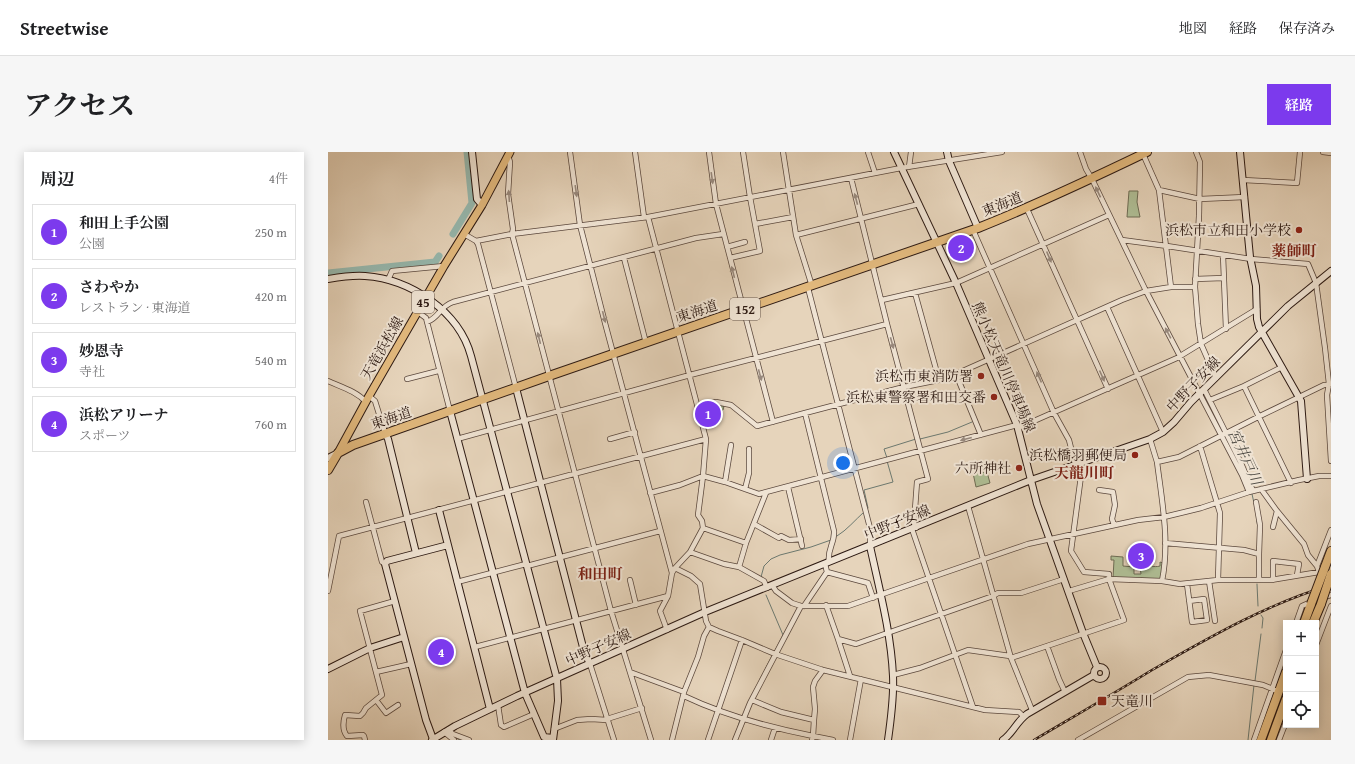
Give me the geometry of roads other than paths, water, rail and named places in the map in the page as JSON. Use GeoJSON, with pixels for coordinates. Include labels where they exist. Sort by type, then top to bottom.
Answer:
{"type":"FeatureCollection","features":[{"type":"Feature","properties":{"kind":"highway","name":"東海道"},"geometry":{"type":"LineString","coordinates":[[328,470],[338,454],[353,445],[975,229],[1027,209],[1144,153]]}},
{"type":"Feature","properties":{"kind":"highway"},"geometry":{"type":"LineString","coordinates":[[1305,620],[1331,551]]}},
{"type":"Feature","properties":{"kind":"highway"},"geometry":{"type":"LineString","coordinates":[[1315,620],[1320,604],[1325,570]]}},
{"type":"Feature","properties":{"kind":"highway"},"geometry":{"type":"LineString","coordinates":[[1261,740],[1283,680]]}},
{"type":"Feature","properties":{"kind":"highway"},"geometry":{"type":"LineString","coordinates":[[1271,740],[1283,707]]}},
{"type":"Feature","properties":{"kind":"main road","name":"天竜浜松線"},"geometry":{"type":"LineString","coordinates":[[338,454],[367,399],[444,266],[482,206],[509,154]]}},
{"type":"Feature","properties":{"kind":"street"},"geometry":{"type":"LineString","coordinates":[[472,152],[478,199],[482,206]]}},
{"type":"Feature","properties":{"kind":"street"},"geometry":{"type":"LineString","coordinates":[[570,152],[580,225],[660,531],[673,571],[668,596],[660,611],[667,630]]}},
{"type":"Feature","properties":{"kind":"street"},"geometry":{"type":"LineString","coordinates":[[635,152],[646,217],[679,331],[706,439],[698,515],[702,521],[703,528],[690,552],[673,571]]}},
{"type":"Feature","properties":{"kind":"street"},"geometry":{"type":"LineString","coordinates":[[709,152],[716,204],[723,234],[773,422]]}},
{"type":"Feature","properties":{"kind":"street"},"geometry":{"type":"LineString","coordinates":[[730,258],[760,251],[750,197],[744,152]]}},
{"type":"Feature","properties":{"kind":"street"},"geometry":{"type":"LineString","coordinates":[[783,152],[796,235],[870,528],[870,546],[888,633],[893,675],[888,740]]}},
{"type":"Feature","properties":{"kind":"street"},"geometry":{"type":"LineString","coordinates":[[868,152],[876,173]]}},
{"type":"Feature","properties":{"kind":"street","name":"熊小松天竜川停車場線"},"geometry":{"type":"LineString","coordinates":[[894,152],[956,283],[1018,426],[1037,504],[1083,633],[1097,667],[1101,666],[1105,668],[1106,676],[1103,678],[1099,679],[1094,675]]}},
{"type":"Feature","properties":{"kind":"street"},"geometry":{"type":"LineString","coordinates":[[909,167],[911,152]]}},
{"type":"Feature","properties":{"kind":"street"},"geometry":{"type":"LineString","coordinates":[[893,675],[920,668],[968,650],[1011,657],[1124,620],[1109,579],[1109,574],[1084,572],[1071,551],[1081,476],[1070,440],[1054,413],[990,267],[949,161],[947,152]]}},
{"type":"Feature","properties":{"kind":"street"},"geometry":{"type":"LineString","coordinates":[[476,241],[512,234],[646,217],[902,168],[949,161],[987,153],[1002,152]]}},
{"type":"Feature","properties":{"kind":"street"},"geometry":{"type":"LineString","coordinates":[[1080,152],[1086,169],[1146,291],[1180,356],[1202,391],[1224,434]]}},
{"type":"Feature","properties":{"kind":"street"},"geometry":{"type":"LineString","coordinates":[[1196,152],[1200,162],[1200,199],[1195,287],[1201,344],[1216,378]]}},
{"type":"Feature","properties":{"kind":"street"},"geometry":{"type":"LineString","coordinates":[[1240,152],[1251,259],[1256,286],[1259,327],[1300,398],[1307,479]]}},
{"type":"Feature","properties":{"kind":"street"},"geometry":{"type":"LineString","coordinates":[[1243,180],[1297,183],[1300,152]]}},
{"type":"Feature","properties":{"kind":"street"},"geometry":{"type":"LineString","coordinates":[[1323,152],[1331,153]]}},
{"type":"Feature","properties":{"kind":"street"},"geometry":{"type":"LineString","coordinates":[[1144,153],[1159,190],[1171,287]]}},
{"type":"Feature","properties":{"kind":"street"},"geometry":{"type":"LineString","coordinates":[[509,154],[508,194],[513,229],[512,234],[611,611],[651,740]]}},
{"type":"Feature","properties":{"kind":"street"},"geometry":{"type":"LineString","coordinates":[[850,178],[862,219],[887,324],[928,479],[917,482],[914,528],[929,578],[973,707]]}},
{"type":"Feature","properties":{"kind":"street"},"geometry":{"type":"LineString","coordinates":[[1159,190],[1200,199],[1245,197]]}},
{"type":"Feature","properties":{"kind":"street"},"geometry":{"type":"LineString","coordinates":[[796,235],[919,204]]}},
{"type":"Feature","properties":{"kind":"street"},"geometry":{"type":"LineString","coordinates":[[1027,209],[1108,389]]}},
{"type":"Feature","properties":{"kind":"street"},"geometry":{"type":"LineString","coordinates":[[882,300],[956,283],[1043,243],[1109,215]]}},
{"type":"Feature","properties":{"kind":"street"},"geometry":{"type":"LineString","coordinates":[[755,224],[793,217]]}},
{"type":"Feature","properties":{"kind":"street"},"geometry":{"type":"LineString","coordinates":[[464,234],[476,241],[478,244],[584,651],[590,664],[614,740]]}},
{"type":"Feature","properties":{"kind":"street"},"geometry":{"type":"LineString","coordinates":[[427,322],[433,320],[447,304],[696,238],[723,234]]}},
{"type":"Feature","properties":{"kind":"street"},"geometry":{"type":"LineString","coordinates":[[1122,240],[1251,259],[1308,264],[1316,283],[1329,367],[1330,384],[1327,395],[1331,462]]}},
{"type":"Feature","properties":{"kind":"street"},"geometry":{"type":"LineString","coordinates":[[727,247],[745,242]]}},
{"type":"Feature","properties":{"kind":"street"},"geometry":{"type":"LineString","coordinates":[[1223,255],[1226,329]]}},
{"type":"Feature","properties":{"kind":"street"},"geometry":{"type":"LineString","coordinates":[[624,258],[646,343]]}},
{"type":"Feature","properties":{"kind":"street"},"geometry":{"type":"LineString","coordinates":[[388,280],[390,272],[394,270],[444,266]]}},
{"type":"Feature","properties":{"kind":"street","name":"中野子安線"},"geometry":{"type":"LineString","coordinates":[[433,740],[446,731],[498,705],[705,612],[1031,480],[1150,439],[1163,432],[1288,306],[1331,271]]}},
{"type":"Feature","properties":{"kind":"street"},"geometry":{"type":"LineString","coordinates":[[328,279],[360,276],[388,280],[402,285],[426,298],[442,309],[457,326],[467,342],[557,679],[558,701],[553,739],[544,737],[525,693],[438,370],[427,322],[424,315],[418,312]]}},
{"type":"Feature","properties":{"kind":"street"},"geometry":{"type":"LineString","coordinates":[[1196,279],[1224,278]]}},
{"type":"Feature","properties":{"kind":"street"},"geometry":{"type":"LineString","coordinates":[[698,407],[716,402],[731,405],[757,426],[904,387],[939,380],[956,374],[1076,320],[1146,291],[1171,287],[1195,287]]}},
{"type":"Feature","properties":{"kind":"street"},"geometry":{"type":"LineString","coordinates":[[915,293],[939,380]]}},
{"type":"Feature","properties":{"kind":"street"},"geometry":{"type":"LineString","coordinates":[[1107,307],[1163,432]]}},
{"type":"Feature","properties":{"kind":"street"},"geometry":{"type":"LineString","coordinates":[[650,493],[680,485],[703,476],[759,494],[766,493],[855,468],[1018,426],[1054,413],[1180,356],[1257,309]]}},
{"type":"Feature","properties":{"kind":"street"},"geometry":{"type":"LineString","coordinates":[[457,439],[690,375],[887,324]]}},
{"type":"Feature","properties":{"kind":"street"},"geometry":{"type":"LineString","coordinates":[[1325,348],[1331,346]]}},
{"type":"Feature","properties":{"kind":"street"},"geometry":{"type":"LineString","coordinates":[[1210,400],[1244,386],[1282,367]]}},
{"type":"Feature","properties":{"kind":"street"},"geometry":{"type":"LineString","coordinates":[[407,379],[438,370]]}},
{"type":"Feature","properties":{"kind":"street"},"geometry":{"type":"LineString","coordinates":[[956,374],[981,435]]}},
{"type":"Feature","properties":{"kind":"street"},"geometry":{"type":"LineString","coordinates":[[328,382],[375,401],[388,439],[416,553]]}},
{"type":"Feature","properties":{"kind":"street"},"geometry":{"type":"LineString","coordinates":[[1157,462],[1179,457],[1260,416],[1330,384]]}},
{"type":"Feature","properties":{"kind":"street"},"geometry":{"type":"LineString","coordinates":[[1244,386],[1260,416],[1291,483]]}},
{"type":"Feature","properties":{"kind":"street"},"geometry":{"type":"LineString","coordinates":[[1202,391],[1210,400],[1242,475],[1251,492]]}},
{"type":"Feature","properties":{"kind":"street"},"geometry":{"type":"LineString","coordinates":[[735,740],[742,719],[774,653],[803,606],[827,572],[828,555],[835,535],[805,413]]}},
{"type":"Feature","properties":{"kind":"street"},"geometry":{"type":"LineString","coordinates":[[610,439],[635,432]]}},
{"type":"Feature","properties":{"kind":"street"},"geometry":{"type":"LineString","coordinates":[[328,591],[339,536],[706,439]]}},
{"type":"Feature","properties":{"kind":"street"},"geometry":{"type":"LineString","coordinates":[[1150,439],[1157,462],[1164,517],[1165,566],[1162,581]]}},
{"type":"Feature","properties":{"kind":"street"},"geometry":{"type":"LineString","coordinates":[[725,482],[731,445]]}},
{"type":"Feature","properties":{"kind":"street"},"geometry":{"type":"LineString","coordinates":[[1200,446],[1217,502],[1220,519],[1218,580]]}},
{"type":"Feature","properties":{"kind":"street"},"geometry":{"type":"LineString","coordinates":[[745,489],[749,473],[749,449]]}},
{"type":"Feature","properties":{"kind":"street"},"geometry":{"type":"LineString","coordinates":[[328,454],[338,454]]}},
{"type":"Feature","properties":{"kind":"street"},"geometry":{"type":"LineString","coordinates":[[328,458],[338,454]]}},
{"type":"Feature","properties":{"kind":"street"},"geometry":{"type":"LineString","coordinates":[[690,552],[724,564],[739,567],[764,581],[792,603],[803,606],[848,606],[983,559],[1050,538],[1138,520],[1164,517],[1201,508],[1261,489],[1307,479],[1331,476]]}},
{"type":"Feature","properties":{"kind":"street"},"geometry":{"type":"LineString","coordinates":[[788,487],[802,546]]}},
{"type":"Feature","properties":{"kind":"street"},"geometry":{"type":"LineString","coordinates":[[1261,489],[1304,544],[1308,555],[1325,570]]}},
{"type":"Feature","properties":{"kind":"street"},"geometry":{"type":"LineString","coordinates":[[1099,490],[1113,492],[1115,505],[1112,519],[1114,525]]}},
{"type":"Feature","properties":{"kind":"street"},"geometry":{"type":"LineString","coordinates":[[739,567],[746,543],[766,493]]}},
{"type":"Feature","properties":{"kind":"street"},"geometry":{"type":"LineString","coordinates":[[366,502],[382,562],[385,564],[426,720],[433,740]]}},
{"type":"Feature","properties":{"kind":"street"},"geometry":{"type":"LineString","coordinates":[[1256,502],[1260,525],[1258,554],[1259,580]]}},
{"type":"Feature","properties":{"kind":"street"},"geometry":{"type":"LineString","coordinates":[[968,506],[1011,657],[1032,710]]}},
{"type":"Feature","properties":{"kind":"street"},"geometry":{"type":"LineString","coordinates":[[439,510],[490,709]]}},
{"type":"Feature","properties":{"kind":"street"},"geometry":{"type":"LineString","coordinates":[[1273,527],[1278,511]]}},
{"type":"Feature","properties":{"kind":"street"},"geometry":{"type":"LineString","coordinates":[[754,524],[779,538],[780,536],[789,540],[801,539]]}},
{"type":"Feature","properties":{"kind":"street"},"geometry":{"type":"LineString","coordinates":[[703,528],[746,543]]}},
{"type":"Feature","properties":{"kind":"street"},"geometry":{"type":"LineString","coordinates":[[1325,570],[1331,530]]}},
{"type":"Feature","properties":{"kind":"street"},"geometry":{"type":"LineString","coordinates":[[457,582],[660,531]]}},
{"type":"Feature","properties":{"kind":"street"},"geometry":{"type":"LineString","coordinates":[[1165,543],[1244,550],[1258,554]]}},
{"type":"Feature","properties":{"kind":"street"},"geometry":{"type":"LineString","coordinates":[[385,564],[387,561],[448,545]]}},
{"type":"Feature","properties":{"kind":"street"},"geometry":{"type":"LineString","coordinates":[[1273,580],[1273,561],[1299,564],[1297,575]]}},
{"type":"Feature","properties":{"kind":"street"},"geometry":{"type":"LineString","coordinates":[[1069,591],[1109,579],[1162,581],[1187,584],[1218,580],[1273,580],[1325,570]]}},
{"type":"Feature","properties":{"kind":"street"},"geometry":{"type":"LineString","coordinates":[[673,571],[691,576],[700,584],[706,621],[709,627],[737,639],[823,670],[985,710],[1019,712],[1023,716]]}},
{"type":"Feature","properties":{"kind":"street"},"geometry":{"type":"LineString","coordinates":[[827,572],[868,583],[873,598]]}},
{"type":"Feature","properties":{"kind":"street"},"geometry":{"type":"LineString","coordinates":[[838,639],[856,644],[998,593],[1021,593],[1064,579]]}},
{"type":"Feature","properties":{"kind":"street"},"geometry":{"type":"LineString","coordinates":[[630,580],[636,604]]}},
{"type":"Feature","properties":{"kind":"street"},"geometry":{"type":"LineString","coordinates":[[1209,581],[1215,621]]}},
{"type":"Feature","properties":{"kind":"street"},"geometry":{"type":"LineString","coordinates":[[1187,584],[1189,601],[1192,622],[1207,620],[1204,599],[1189,601]]}},
{"type":"Feature","properties":{"kind":"street"},"geometry":{"type":"LineString","coordinates":[[1297,620],[1302,606],[1331,595]]}},
{"type":"Feature","properties":{"kind":"street"},"geometry":{"type":"LineString","coordinates":[[475,647],[668,596]]}},
{"type":"Feature","properties":{"kind":"street"},"geometry":{"type":"LineString","coordinates":[[365,740],[363,735],[346,735],[343,724],[344,716],[347,714],[360,716],[364,713],[366,708],[382,695],[360,611],[395,600]]}},
{"type":"Feature","properties":{"kind":"street"},"geometry":{"type":"LineString","coordinates":[[826,605],[850,676]]}},
{"type":"Feature","properties":{"kind":"street"},"geometry":{"type":"LineString","coordinates":[[1319,636],[1331,606]]}},
{"type":"Feature","properties":{"kind":"street"},"geometry":{"type":"LineString","coordinates":[[672,740],[684,694],[704,636],[709,627]]}},
{"type":"Feature","properties":{"kind":"street"},"geometry":{"type":"LineString","coordinates":[[328,669],[370,648],[404,637]]}},
{"type":"Feature","properties":{"kind":"street"},"geometry":{"type":"LineString","coordinates":[[708,740],[719,712],[742,640]]}},
{"type":"Feature","properties":{"kind":"street"},"geometry":{"type":"LineString","coordinates":[[1047,646],[1065,692]]}},
{"type":"Feature","properties":{"kind":"street"},"geometry":{"type":"LineString","coordinates":[[1254,740],[1284,656]]}},
{"type":"Feature","properties":{"kind":"street"},"geometry":{"type":"LineString","coordinates":[[376,672],[411,664]]}},
{"type":"Feature","properties":{"kind":"street"},"geometry":{"type":"LineString","coordinates":[[1003,740],[1009,735],[1023,716],[1094,675],[1094,671],[1097,667]]}},
{"type":"Feature","properties":{"kind":"street"},"geometry":{"type":"LineString","coordinates":[[812,738],[815,709],[813,687],[815,681],[823,670]]}},
{"type":"Feature","properties":{"kind":"street"},"geometry":{"type":"LineString","coordinates":[[630,672],[684,694],[719,712],[812,738],[833,740]]}},
{"type":"Feature","properties":{"kind":"street"},"geometry":{"type":"LineString","coordinates":[[1078,740],[1188,677],[1209,675],[1254,683],[1273,689]]}},
{"type":"Feature","properties":{"kind":"street"},"geometry":{"type":"LineString","coordinates":[[850,740],[861,679]]}},
{"type":"Feature","properties":{"kind":"street"},"geometry":{"type":"LineString","coordinates":[[376,700],[386,713],[398,706]]}},
{"type":"Feature","properties":{"kind":"street"},"geometry":{"type":"LineString","coordinates":[[752,700],[781,712],[814,720]]}},
{"type":"Feature","properties":{"kind":"street"},"geometry":{"type":"LineString","coordinates":[[498,705],[501,725],[504,726],[534,714]]}},
{"type":"Feature","properties":{"kind":"street"},"geometry":{"type":"LineString","coordinates":[[554,729],[577,720],[607,719],[642,708]]}},
{"type":"Feature","properties":{"kind":"street"},"geometry":{"type":"LineString","coordinates":[[772,740],[775,728]]}},
{"type":"Feature","properties":{"kind":"street"},"geometry":{"type":"LineString","coordinates":[[1279,740],[1284,728]]}},
{"type":"Feature","properties":{"kind":"street"},"geometry":{"type":"LineString","coordinates":[[446,731],[454,740]]}},
{"type":"Feature","properties":{"kind":"street"},"geometry":{"type":"LineString","coordinates":[[446,731],[469,740]]}},
{"type":"Feature","properties":{"kind":"waterway"},"geometry":{"type":"LineString","coordinates":[[453,234],[472,203],[467,152]]}},
{"type":"Feature","properties":{"kind":"waterway"},"geometry":{"type":"LineString","coordinates":[[328,273],[435,262],[439,256]]}},
{"type":"Feature","properties":{"kind":"waterway","name":"宮井戸川"},"geometry":{"type":"LineString","coordinates":[[1205,396],[1223,433]]}},
{"type":"Feature","properties":{"kind":"waterway"},"geometry":{"type":"LineString","coordinates":[[920,439],[948,432],[972,422]]}},
{"type":"Feature","properties":{"kind":"waterway"},"geometry":{"type":"LineString","coordinates":[[887,458],[884,449],[916,439]]}},
{"type":"Feature","properties":{"kind":"waterway"},"geometry":{"type":"LineString","coordinates":[[867,510],[868,508],[864,490],[893,482],[887,461]]}},
{"type":"Feature","properties":{"kind":"waterway","name":"宮井戸川"},"geometry":{"type":"LineString","coordinates":[[1252,494],[1256,512]]}},
{"type":"Feature","properties":{"kind":"waterway"},"geometry":{"type":"LineString","coordinates":[[837,536],[848,528],[864,512]]}},
{"type":"Feature","properties":{"kind":"waterway","name":"宮井戸川"},"geometry":{"type":"LineString","coordinates":[[1257,521],[1258,528]]}},
{"type":"Feature","properties":{"kind":"waterway"},"geometry":{"type":"LineString","coordinates":[[761,577],[764,566],[771,559],[831,540]]}},
{"type":"Feature","properties":{"kind":"waterway","name":"宮井戸川"},"geometry":{"type":"LineString","coordinates":[[1257,584],[1258,606]]}},
{"type":"Feature","properties":{"kind":"waterway"},"geometry":{"type":"LineString","coordinates":[[766,595],[783,635],[775,651]]}},
{"type":"Feature","properties":{"kind":"waterway","name":"宮井戸川"},"geometry":{"type":"LineString","coordinates":[[1261,615],[1263,618],[1262,628]]}},
{"type":"Feature","properties":{"kind":"waterway","name":"宮井戸川"},"geometry":{"type":"LineString","coordinates":[[1255,681],[1261,634]]}},
{"type":"Feature","properties":{"kind":"waterway"},"geometry":{"type":"LineString","coordinates":[[760,679],[772,656]]}},
{"type":"Feature","properties":{"kind":"waterway","name":"宮井戸川"},"geometry":{"type":"LineString","coordinates":[[1248,740],[1254,685]]}},
{"type":"Feature","properties":{"kind":"waterway"},"geometry":{"type":"LineString","coordinates":[[737,730],[740,720]]}},
{"type":"Feature","properties":{"kind":"waterway"},"geometry":{"type":"LineString","coordinates":[[454,737],[460,740]]}},
{"type":"Feature","properties":{"kind":"railway"},"geometry":{"type":"LineString","coordinates":[[1034,740],[1152,670],[1239,622],[1284,602],[1331,585]]}},
{"type":"Feature","properties":{"kind":"place","name":"浜松市立和田小学校"},"geometry":{"type":"Point","coordinates":[1299,230]}},
{"type":"Feature","properties":{"kind":"place","name":"さわやか"},"geometry":{"type":"Point","coordinates":[961,248]}},
{"type":"Feature","properties":{"kind":"place","name":"浜松市東消防署"},"geometry":{"type":"Point","coordinates":[981,376]}},
{"type":"Feature","properties":{"kind":"place","name":"浜松東警察署和田交番"},"geometry":{"type":"Point","coordinates":[994,397]}},
{"type":"Feature","properties":{"kind":"place","name":"和田上手公園"},"geometry":{"type":"Point","coordinates":[708,414]}},
{"type":"Feature","properties":{"kind":"place","name":"浜松橋羽郵便局"},"geometry":{"type":"Point","coordinates":[1135,455]}},
{"type":"Feature","properties":{"kind":"place","name":"六所神社"},"geometry":{"type":"Point","coordinates":[1019,468]}},
{"type":"Feature","properties":{"kind":"place","name":"妙恩寺"},"geometry":{"type":"Point","coordinates":[1141,556]}},
{"type":"Feature","properties":{"kind":"place","name":"浜松アリーナ"},"geometry":{"type":"Point","coordinates":[441,652]}},
{"type":"Feature","properties":{"kind":"place","name":"天竜川"},"geometry":{"type":"Point","coordinates":[1102,701]}},
{"type":"Feature","properties":{"kind":"district","name":"薬師町"},"geometry":{"type":"Point","coordinates":[1294,251]}},
{"type":"Feature","properties":{"kind":"district","name":"天龍川町"},"geometry":{"type":"Point","coordinates":[1084,473]}},
{"type":"Feature","properties":{"kind":"district","name":"和田町"},"geometry":{"type":"Point","coordinates":[600,574]}}]}
